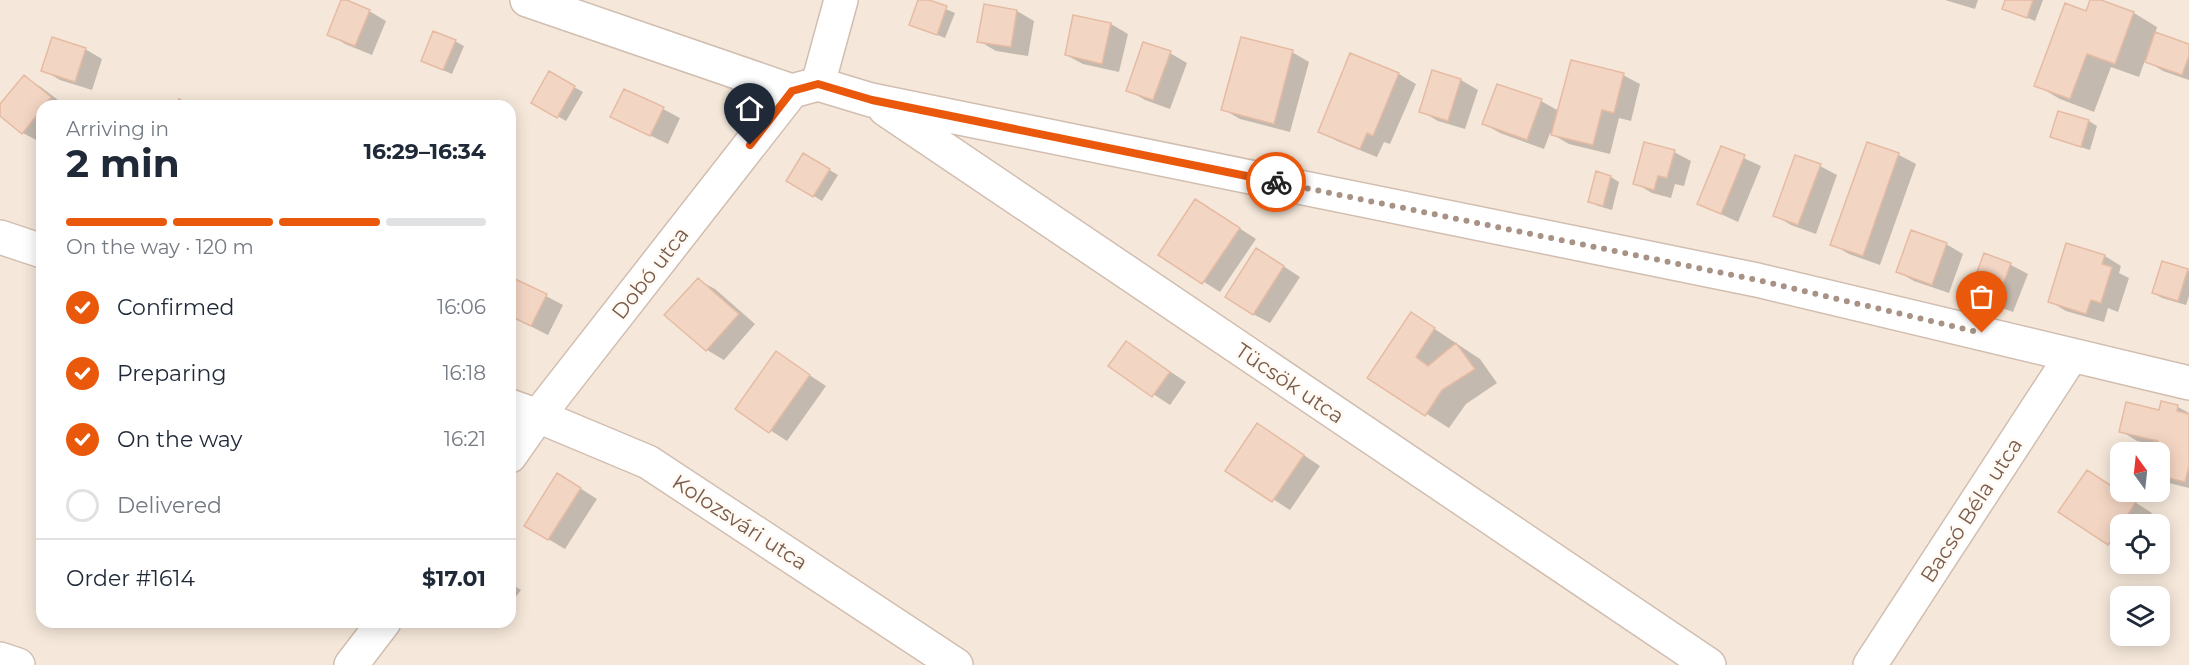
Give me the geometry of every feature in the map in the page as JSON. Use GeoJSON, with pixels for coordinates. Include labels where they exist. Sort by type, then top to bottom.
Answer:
{"type":"FeatureCollection","features":[{"type":"Feature","properties":{"kind":"street"},"geometry":{"type":"LineString","coordinates":[[527,0],[805,87],[1757,280],[2189,383]]}},
{"type":"Feature","properties":{"kind":"street","name":"Dobó utca"},"geometry":{"type":"LineString","coordinates":[[516,437],[524,411],[805,87],[841,0]]}},
{"type":"Feature","properties":{"kind":"street","name":"Tücsök utca"},"geometry":{"type":"LineString","coordinates":[[872,100],[1709,665]]}},
{"type":"Feature","properties":{"kind":"street"},"geometry":{"type":"LineString","coordinates":[[0,237],[36,249]]}},
{"type":"Feature","properties":{"kind":"street","name":"Bacsó Béla utca"},"geometry":{"type":"LineString","coordinates":[[1870,665],[2072,355]]}},
{"type":"Feature","properties":{"kind":"street","name":"Kolozsvári utca"},"geometry":{"type":"LineString","coordinates":[[524,411],[648,462],[956,665]]}},
{"type":"Feature","properties":{"kind":"street"},"geometry":{"type":"LineString","coordinates":[[351,665],[379,628]]}},
{"type":"Feature","properties":{"kind":"street"},"geometry":{"type":"LineString","coordinates":[[0,659],[18,665]]}},
{"type":"Feature","properties":{"kind":"shaded area"},"geometry":{"type":"Polygon","coordinates":[[[0,0],[2189,0],[2189,665],[0,665],[0,0]]]}},
{"type":"Feature","properties":{"kind":"building"},"geometry":{"type":"Polygon","coordinates":[[[341,0],[347,0],[370,10],[355,46],[327,35],[341,0]]]}},
{"type":"Feature","properties":{"kind":"building"},"geometry":{"type":"Polygon","coordinates":[[[918,0],[929,0],[947,6],[937,35],[909,25],[918,0]]]}},
{"type":"Feature","properties":{"kind":"building"},"geometry":{"type":"Polygon","coordinates":[[[2005,0],[2033,0],[2027,18],[2002,9],[2005,0]]]}},
{"type":"Feature","properties":{"kind":"building"},"geometry":{"type":"Polygon","coordinates":[[[2090,0],[2101,0],[2134,12],[2115,64],[2087,54],[2070,99],[2034,86],[2065,3],[2086,11],[2090,0]]]}},
{"type":"Feature","properties":{"kind":"building"},"geometry":{"type":"Polygon","coordinates":[[[984,4],[1017,10],[1011,47],[977,42],[984,4]]]}},
{"type":"Feature","properties":{"kind":"building"},"geometry":{"type":"Polygon","coordinates":[[[1073,15],[1111,23],[1102,64],[1065,55],[1073,15]]]}},
{"type":"Feature","properties":{"kind":"building"},"geometry":{"type":"Polygon","coordinates":[[[433,31],[456,40],[443,70],[421,61],[433,31]]]}},
{"type":"Feature","properties":{"kind":"building"},"geometry":{"type":"Polygon","coordinates":[[[2155,32],[2189,44],[2189,56],[2182,75],[2145,62],[2155,32]]]}},
{"type":"Feature","properties":{"kind":"building"},"geometry":{"type":"Polygon","coordinates":[[[52,37],[86,48],[75,82],[41,71],[52,37]]]}},
{"type":"Feature","properties":{"kind":"building"},"geometry":{"type":"Polygon","coordinates":[[[1241,37],[1293,50],[1274,124],[1221,110],[1241,37]]]}},
{"type":"Feature","properties":{"kind":"building"},"geometry":{"type":"Polygon","coordinates":[[[1143,42],[1171,51],[1153,100],[1126,91],[1143,42]]]}},
{"type":"Feature","properties":{"kind":"building"},"geometry":{"type":"Polygon","coordinates":[[[1350,53],[1399,73],[1373,136],[1367,133],[1360,149],[1318,132],[1350,53]]]}},
{"type":"Feature","properties":{"kind":"building"},"geometry":{"type":"Polygon","coordinates":[[[1571,60],[1624,73],[1614,113],[1602,110],[1593,145],[1551,135],[1571,60]]]}},
{"type":"Feature","properties":{"kind":"building"},"geometry":{"type":"Polygon","coordinates":[[[1432,70],[1461,79],[1448,121],[1419,112],[1432,70]]]}},
{"type":"Feature","properties":{"kind":"building"},"geometry":{"type":"Polygon","coordinates":[[[549,71],[575,86],[557,118],[531,103],[549,71]]]}},
{"type":"Feature","properties":{"kind":"building"},"geometry":{"type":"Polygon","coordinates":[[[24,75],[51,97],[49,100],[36,100],[36,116],[22,134],[0,116],[0,104],[24,75]]]}},
{"type":"Feature","properties":{"kind":"building"},"geometry":{"type":"Polygon","coordinates":[[[1497,84],[1542,99],[1527,140],[1482,124],[1497,84]]]}},
{"type":"Feature","properties":{"kind":"building"},"geometry":{"type":"Polygon","coordinates":[[[624,89],[664,107],[650,136],[610,117],[624,89]]]}},
{"type":"Feature","properties":{"kind":"building"},"geometry":{"type":"Polygon","coordinates":[[[2058,111],[2089,120],[2081,147],[2050,137],[2058,111]]]}},
{"type":"Feature","properties":{"kind":"building"},"geometry":{"type":"Polygon","coordinates":[[[1644,142],[1675,150],[1667,178],[1658,176],[1654,190],[1633,184],[1644,142]]]}},
{"type":"Feature","properties":{"kind":"building"},"geometry":{"type":"Polygon","coordinates":[[[1867,142],[1899,153],[1863,256],[1830,245],[1867,142]]]}},
{"type":"Feature","properties":{"kind":"building"},"geometry":{"type":"Polygon","coordinates":[[[1721,146],[1745,155],[1721,214],[1697,204],[1721,146]]]}},
{"type":"Feature","properties":{"kind":"building"},"geometry":{"type":"Polygon","coordinates":[[[803,153],[830,169],[813,197],[786,181],[803,153]]]}},
{"type":"Feature","properties":{"kind":"building"},"geometry":{"type":"Polygon","coordinates":[[[1795,155],[1821,164],[1798,225],[1773,216],[1795,155]]]}},
{"type":"Feature","properties":{"kind":"building"},"geometry":{"type":"Polygon","coordinates":[[[1596,171],[1611,176],[1603,206],[1588,202],[1596,171]]]}},
{"type":"Feature","properties":{"kind":"building"},"geometry":{"type":"Polygon","coordinates":[[[1195,199],[1240,228],[1202,284],[1158,255],[1195,199]]]}},
{"type":"Feature","properties":{"kind":"building"},"geometry":{"type":"Polygon","coordinates":[[[1911,230],[1947,243],[1932,285],[1896,272],[1911,230]]]}},
{"type":"Feature","properties":{"kind":"building"},"geometry":{"type":"Polygon","coordinates":[[[2066,243],[2105,255],[2102,264],[2112,267],[2101,303],[2091,300],[2086,314],[2048,302],[2066,243]]]}},
{"type":"Feature","properties":{"kind":"building"},"geometry":{"type":"Polygon","coordinates":[[[1256,248],[1284,266],[1253,315],[1225,297],[1256,248]]]}},
{"type":"Feature","properties":{"kind":"building"},"geometry":{"type":"Polygon","coordinates":[[[1984,253],[2011,263],[1996,304],[1969,294],[1984,253]]]}},
{"type":"Feature","properties":{"kind":"building"},"geometry":{"type":"Polygon","coordinates":[[[2162,261],[2188,269],[2178,301],[2152,293],[2162,261]]]}},
{"type":"Feature","properties":{"kind":"building"},"geometry":{"type":"Polygon","coordinates":[[[698,278],[739,314],[706,351],[664,315],[698,278]]]}},
{"type":"Feature","properties":{"kind":"building"},"geometry":{"type":"Polygon","coordinates":[[[516,279],[547,294],[531,326],[516,319],[516,279]]]}},
{"type":"Feature","properties":{"kind":"building"},"geometry":{"type":"Polygon","coordinates":[[[1411,312],[1435,328],[1416,357],[1428,366],[1456,343],[1475,369],[1442,390],[1425,416],[1367,378],[1411,312]]]}},
{"type":"Feature","properties":{"kind":"building"},"geometry":{"type":"Polygon","coordinates":[[[1126,341],[1170,372],[1152,397],[1108,366],[1126,341]]]}},
{"type":"Feature","properties":{"kind":"building"},"geometry":{"type":"Polygon","coordinates":[[[776,351],[810,375],[769,433],[735,409],[776,351]]]}},
{"type":"Feature","properties":{"kind":"building"},"geometry":{"type":"Polygon","coordinates":[[[2161,401],[2178,405],[2177,411],[2189,414],[2189,466],[2185,482],[2170,478],[2170,442],[2158,442],[2119,432],[2126,402],[2159,410],[2161,401]]]}},
{"type":"Feature","properties":{"kind":"building"},"geometry":{"type":"Polygon","coordinates":[[[1257,423],[1304,455],[1272,502],[1225,471],[1257,423]]]}},
{"type":"Feature","properties":{"kind":"building"},"geometry":{"type":"Polygon","coordinates":[[[2087,470],[2110,485],[2110,502],[2136,502],[2128,514],[2110,514],[2108,545],[2058,512],[2087,470]]]}},
{"type":"Feature","properties":{"kind":"building"},"geometry":{"type":"Polygon","coordinates":[[[557,473],[581,488],[548,540],[524,526],[557,473]]]}},
{"type":"Feature","properties":{"kind":"way so far"},"geometry":{"type":"LineString","coordinates":[[1276,182],[1757,280],[1982,333]]}},
{"type":"Feature","properties":{"kind":"route"},"geometry":{"type":"LineString","coordinates":[[750,145],[792,91],[818,84],[872,100],[1276,182]]}}]}
